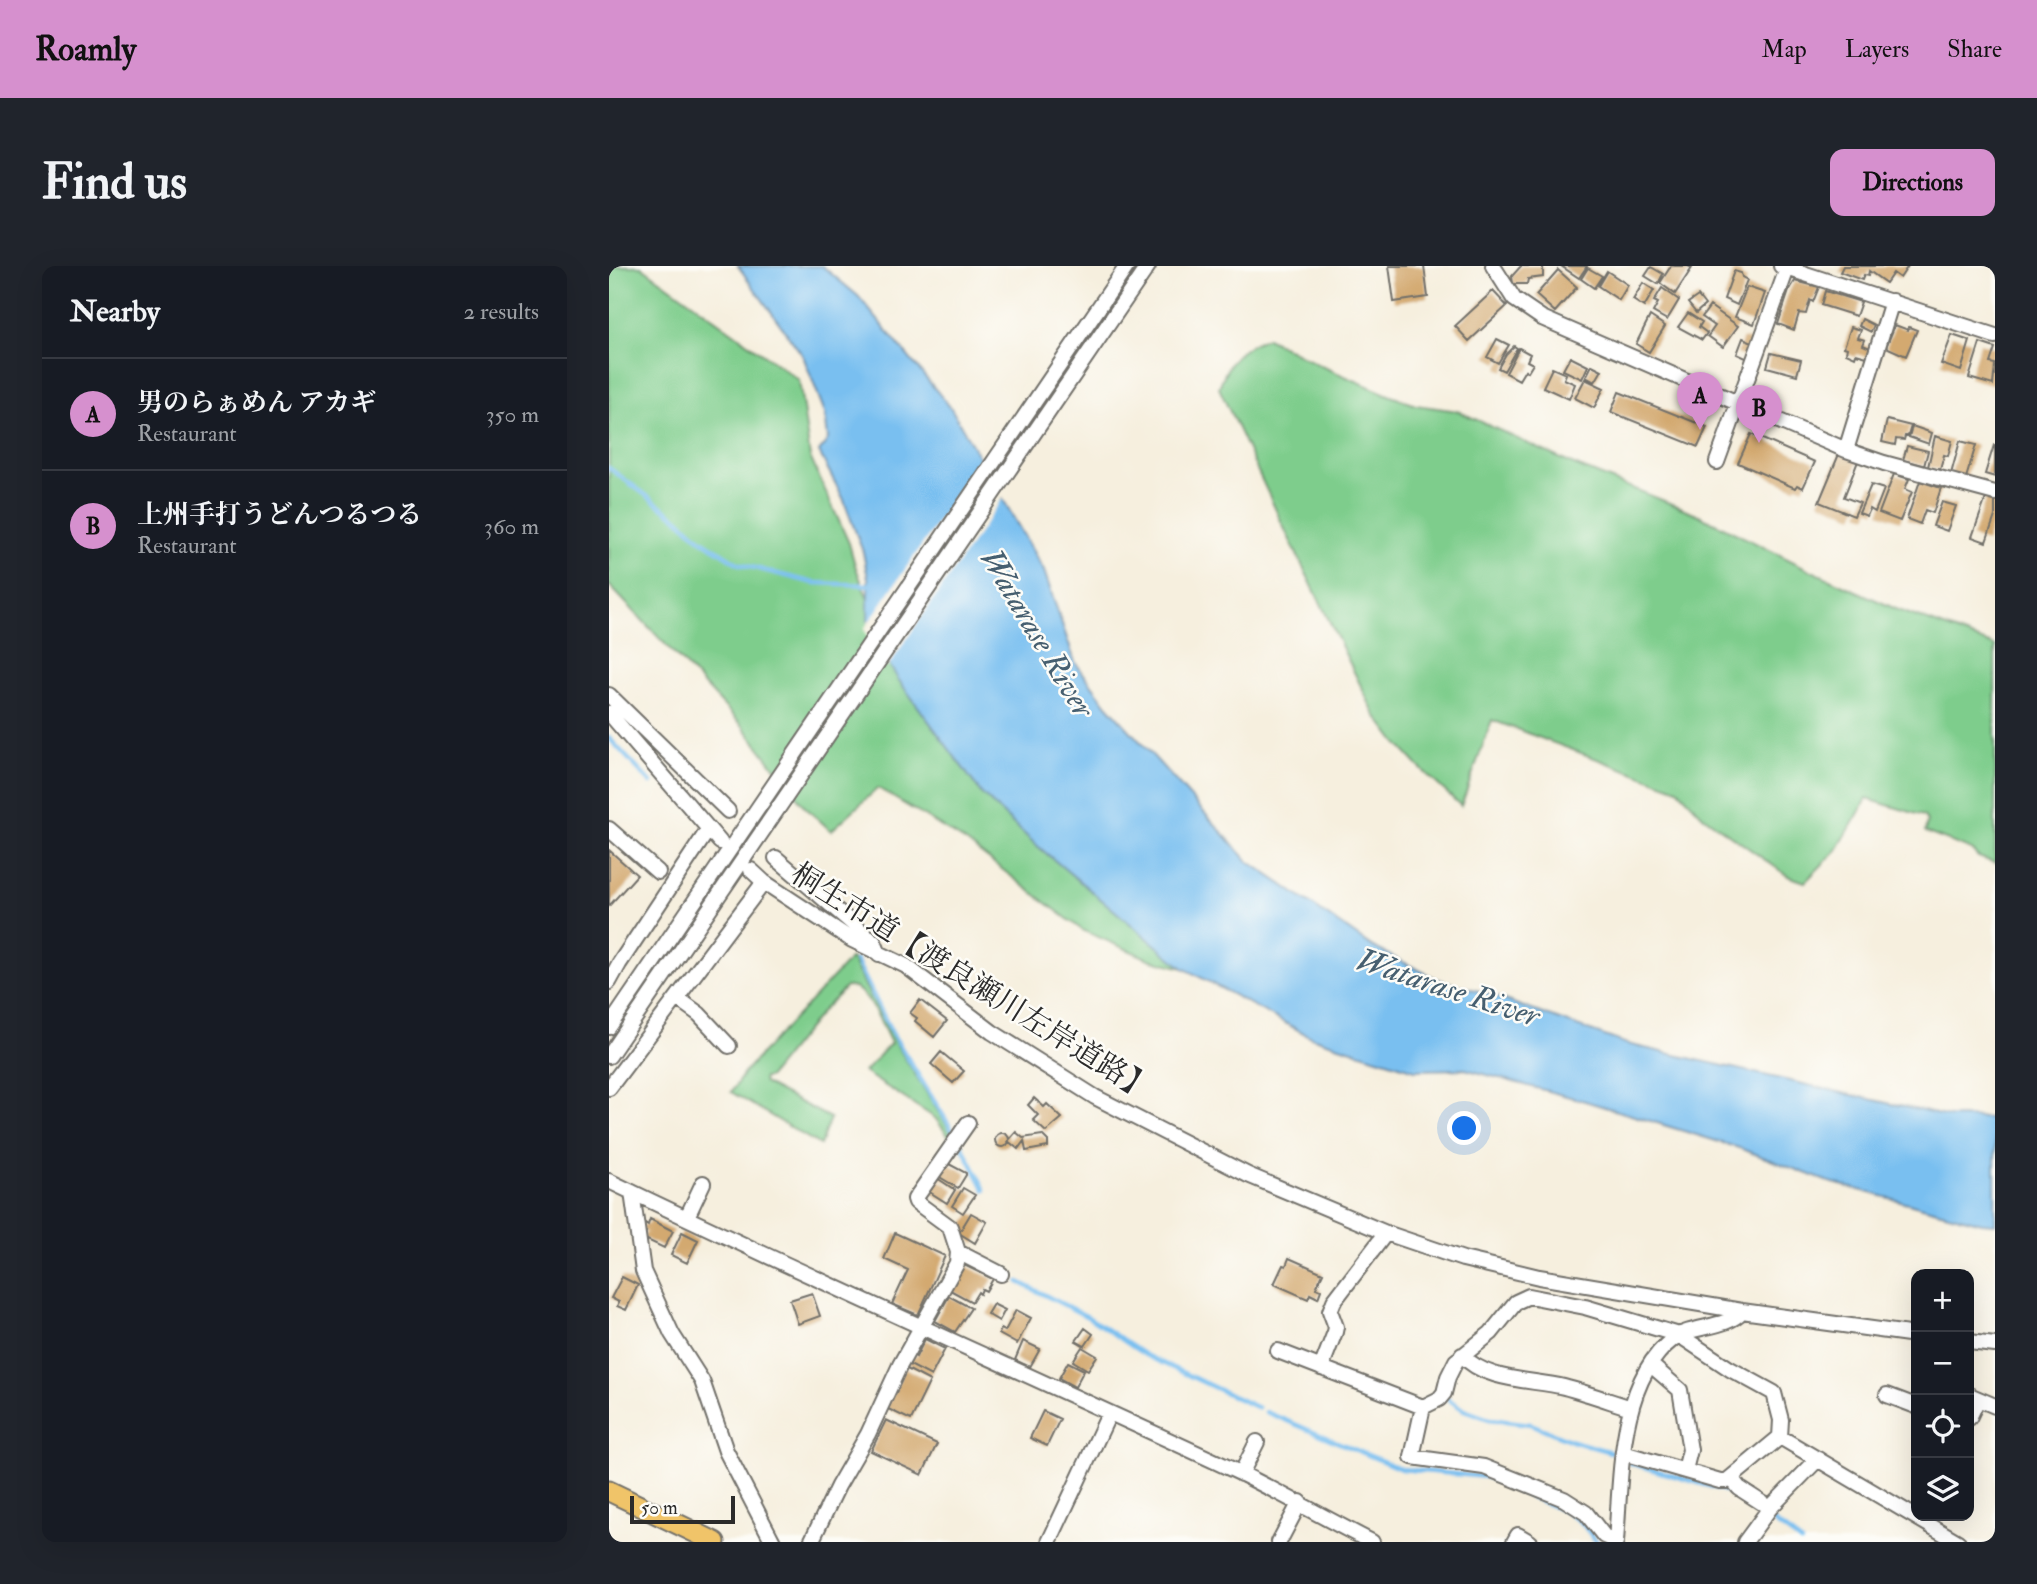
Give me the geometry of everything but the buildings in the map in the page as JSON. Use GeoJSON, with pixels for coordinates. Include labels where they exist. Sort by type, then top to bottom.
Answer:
{"type":"FeatureCollection","features":[{"type":"Feature","properties":{"kind":"highway"},"geometry":{"type":"LineString","coordinates":[[609,1491],[715,1542]]}},
{"type":"Feature","properties":{"kind":"street"},"geometry":{"type":"LineString","coordinates":[[609,1027],[1127,266]]}},
{"type":"Feature","properties":{"kind":"street"},"geometry":{"type":"LineString","coordinates":[[609,1056],[1148,266]]}},
{"type":"Feature","properties":{"kind":"street"},"geometry":{"type":"LineString","coordinates":[[1493,266],[1509,293],[1530,312],[1846,450],[1995,493]]}},
{"type":"Feature","properties":{"kind":"street"},"geometry":{"type":"LineString","coordinates":[[1717,462],[1786,267],[1995,336]]}},
{"type":"Feature","properties":{"kind":"street"},"geometry":{"type":"LineString","coordinates":[[1846,450],[1892,301]]}},
{"type":"Feature","properties":{"kind":"street"},"geometry":{"type":"LineString","coordinates":[[609,695],[728,811]]}},
{"type":"Feature","properties":{"kind":"street"},"geometry":{"type":"LineString","coordinates":[[609,713],[719,842]]}},
{"type":"Feature","properties":{"kind":"street"},"geometry":{"type":"LineString","coordinates":[[609,830],[658,872]]}},
{"type":"Feature","properties":{"kind":"street"},"geometry":{"type":"LineString","coordinates":[[609,982],[708,830]]}},
{"type":"Feature","properties":{"kind":"street"},"geometry":{"type":"LineString","coordinates":[[776,858],[874,942],[880,954]]}},
{"type":"Feature","properties":{"kind":"street","name":"桐生市道【渡良瀬川左岸道路】"},"geometry":{"type":"LineString","coordinates":[[751,870],[764,882],[852,940],[907,967],[1002,1038],[1095,1097],[1248,1175],[1386,1233],[1463,1259],[1539,1277],[1742,1311],[1911,1334]]}},
{"type":"Feature","properties":{"kind":"street"},"geometry":{"type":"LineString","coordinates":[[609,1088],[764,882]]}},
{"type":"Feature","properties":{"kind":"street"},"geometry":{"type":"LineString","coordinates":[[677,998],[699,1014],[729,1046]]}},
{"type":"Feature","properties":{"kind":"street"},"geometry":{"type":"LineString","coordinates":[[811,1542],[838,1486],[868,1434],[900,1365],[957,1263],[958,1252],[950,1227],[915,1199],[968,1123]]}},
{"type":"Feature","properties":{"kind":"street"},"geometry":{"type":"LineString","coordinates":[[609,1181],[921,1328],[1241,1474],[1300,1502],[1372,1542]]}},
{"type":"Feature","properties":{"kind":"street"},"geometry":{"type":"LineString","coordinates":[[687,1217],[703,1183]]}},
{"type":"Feature","properties":{"kind":"street"},"geometry":{"type":"LineString","coordinates":[[632,1192],[643,1271],[672,1334],[702,1381],[726,1451],[773,1542]]}},
{"type":"Feature","properties":{"kind":"street"},"geometry":{"type":"LineString","coordinates":[[1321,1368],[1336,1327],[1330,1311],[1334,1301],[1386,1233]]}},
{"type":"Feature","properties":{"kind":"street"},"geometry":{"type":"LineString","coordinates":[[958,1252],[1000,1274]]}},
{"type":"Feature","properties":{"kind":"street"},"geometry":{"type":"LineString","coordinates":[[1278,1351],[1423,1407],[1439,1399],[1444,1393],[1451,1369],[1462,1355],[1491,1333],[1520,1298],[1529,1296],[1585,1307],[1679,1335],[1722,1364],[1774,1393],[1781,1420],[1780,1437],[1732,1479],[1720,1481],[1623,1453]]}},
{"type":"Feature","properties":{"kind":"street"},"geometry":{"type":"LineString","coordinates":[[1423,1407],[1412,1457],[1484,1467],[1564,1499],[1586,1513],[1604,1536],[1616,1542],[1623,1453],[1631,1408],[1651,1365],[1679,1335],[1731,1320],[1742,1311]]}},
{"type":"Feature","properties":{"kind":"street"},"geometry":{"type":"LineString","coordinates":[[1974,1343],[1995,1345]]}},
{"type":"Feature","properties":{"kind":"street"},"geometry":{"type":"LineString","coordinates":[[1462,1355],[1471,1365],[1497,1374],[1571,1389],[1631,1408]]}},
{"type":"Feature","properties":{"kind":"street"},"geometry":{"type":"LineString","coordinates":[[1651,1365],[1680,1390],[1690,1450],[1685,1470]]}},
{"type":"Feature","properties":{"kind":"street"},"geometry":{"type":"LineString","coordinates":[[1887,1395],[1911,1404]]}},
{"type":"Feature","properties":{"kind":"street"},"geometry":{"type":"LineString","coordinates":[[1974,1397],[1995,1406]]}},
{"type":"Feature","properties":{"kind":"street"},"geometry":{"type":"LineString","coordinates":[[1049,1542],[1109,1414]]}},
{"type":"Feature","properties":{"kind":"street"},"geometry":{"type":"LineString","coordinates":[[1780,1437],[1958,1542]]}},
{"type":"Feature","properties":{"kind":"street"},"geometry":{"type":"LineString","coordinates":[[1241,1474],[1257,1442]]}},
{"type":"Feature","properties":{"kind":"street"},"geometry":{"type":"LineString","coordinates":[[1745,1542],[1770,1508],[1818,1459]]}},
{"type":"Feature","properties":{"kind":"street"},"geometry":{"type":"LineString","coordinates":[[1732,1479],[1739,1488],[1770,1508]]}},
{"type":"Feature","properties":{"kind":"street"},"geometry":{"type":"LineString","coordinates":[[1279,1542],[1300,1502]]}},
{"type":"Feature","properties":{"kind":"street"},"geometry":{"type":"LineString","coordinates":[[1514,1542],[1518,1535],[1530,1542]]}},
{"type":"Feature","properties":{"kind":"green space"},"geometry":{"type":"Polygon","coordinates":[[[609,266],[641,266],[799,380],[810,457],[849,543],[898,679],[982,794],[1034,843],[1183,968],[1149,959],[1082,930],[966,842],[878,788],[831,831],[804,806],[742,725],[609,585],[609,266]]]}},
{"type":"Feature","properties":{"kind":"green space"},"geometry":{"type":"Polygon","coordinates":[[[1267,338],[1319,365],[1391,396],[1416,405],[1458,411],[1574,465],[1697,514],[1896,609],[1995,646],[1995,863],[1978,857],[1972,850],[1925,832],[1927,822],[1924,816],[1867,799],[1837,850],[1805,882],[1788,876],[1703,816],[1678,789],[1492,720],[1461,806],[1419,767],[1374,713],[1219,388],[1226,370],[1236,356],[1249,346],[1267,338]]]}},
{"type":"Feature","properties":{"kind":"green space"},"geometry":{"type":"Polygon","coordinates":[[[851,958],[890,1034],[953,1135],[951,1139],[935,1118],[864,1072],[891,1043],[868,999],[854,988],[846,987],[821,1012],[763,1081],[830,1118],[820,1145],[731,1092],[747,1069],[851,958]]]}},
{"type":"Feature","properties":{"kind":"water","name":"Watarase River"},"geometry":{"type":"Polygon","coordinates":[[[738,266],[822,266],[858,296],[951,408],[1044,571],[1075,662],[1107,705],[1248,861],[1373,947],[1437,979],[1482,992],[1627,1044],[1949,1117],[1995,1118],[1995,1224],[1982,1223],[1826,1181],[1739,1148],[1585,1101],[1465,1069],[1415,1070],[1311,1037],[1183,968],[1034,843],[982,794],[898,679],[868,630],[868,578],[863,552],[843,498],[819,452],[828,439],[825,413],[803,356],[738,266]]]}},
{"type":"Feature","properties":{"kind":"pier"},"geometry":{"type":"Polygon","coordinates":[[[983,456],[1005,495],[887,668],[864,629],[983,456]]]}},
{"type":"Feature","properties":{"kind":"waterway"},"geometry":{"type":"LineString","coordinates":[[609,468],[677,518],[700,539],[739,564],[814,583],[871,585]]}},
{"type":"Feature","properties":{"kind":"waterway"},"geometry":{"type":"LineString","coordinates":[[609,738],[651,783]]}},
{"type":"Feature","properties":{"kind":"waterway"},"geometry":{"type":"LineString","coordinates":[[856,960],[892,1033],[954,1133]]}},
{"type":"Feature","properties":{"kind":"waterway"},"geometry":{"type":"LineString","coordinates":[[960,1142],[985,1190]]}},
{"type":"Feature","properties":{"kind":"waterway"},"geometry":{"type":"LineString","coordinates":[[1019,1282],[1088,1317],[1145,1355],[1258,1408]]}},
{"type":"Feature","properties":{"kind":"waterway"},"geometry":{"type":"LineString","coordinates":[[1448,1399],[1464,1410],[1489,1419],[1531,1424],[1572,1441],[1611,1452]]}},
{"type":"Feature","properties":{"kind":"waterway"},"geometry":{"type":"LineString","coordinates":[[1266,1412],[1401,1469],[1487,1477],[1566,1512],[1581,1522],[1597,1542]]}},
{"type":"Feature","properties":{"kind":"waterway"},"geometry":{"type":"LineString","coordinates":[[1630,1463],[1737,1494],[1757,1509]]}},
{"type":"Feature","properties":{"kind":"waterway"},"geometry":{"type":"LineString","coordinates":[[1771,1520],[1801,1542]]}},
{"type":"Feature","properties":{"kind":"place","name":"男のらぁめん アカギ"},"geometry":{"type":"Point","coordinates":[1700,430]}},
{"type":"Feature","properties":{"kind":"place","name":"上州手打うどんつるつる"},"geometry":{"type":"Point","coordinates":[1759,443]}}]}
